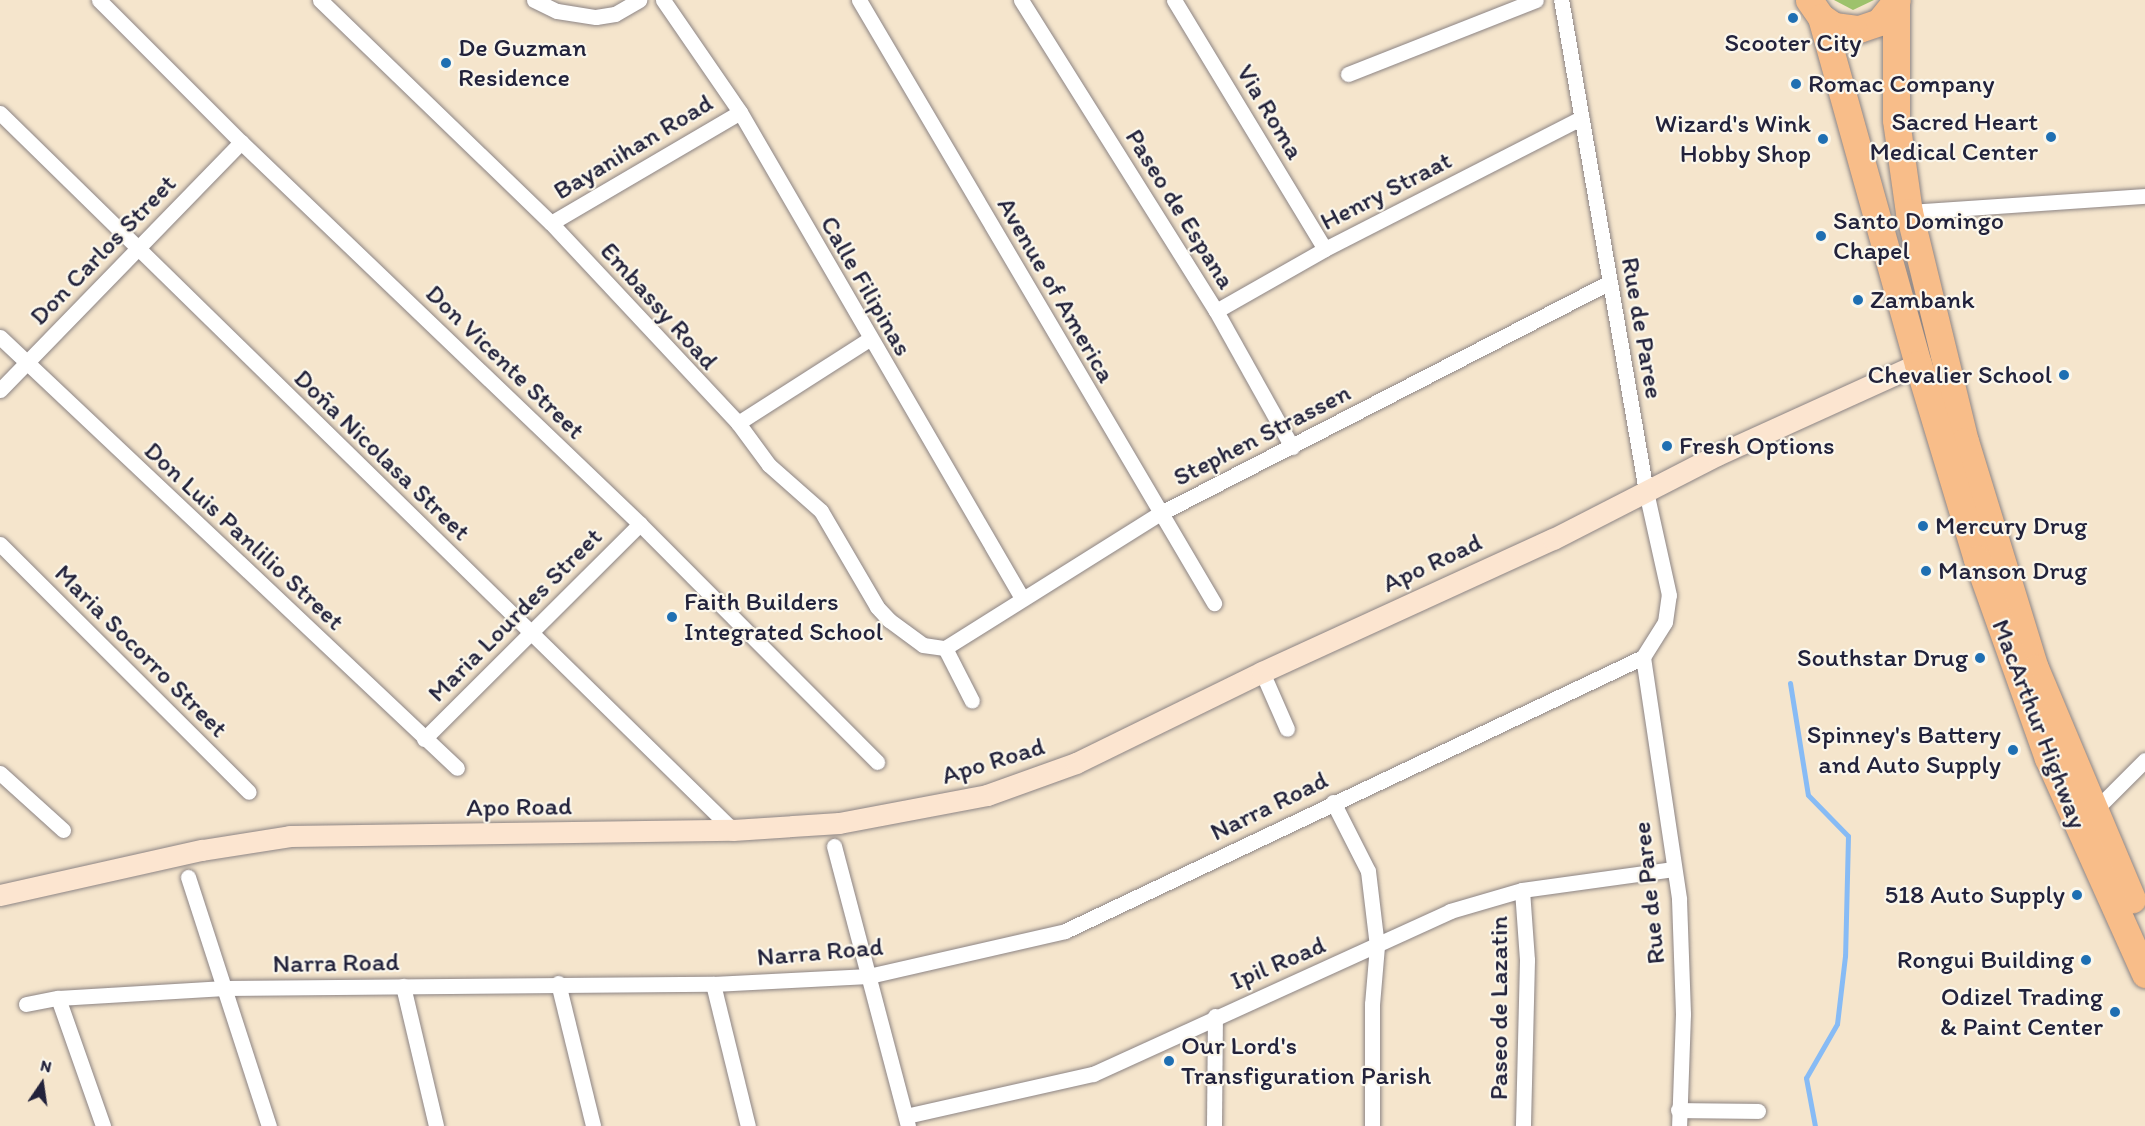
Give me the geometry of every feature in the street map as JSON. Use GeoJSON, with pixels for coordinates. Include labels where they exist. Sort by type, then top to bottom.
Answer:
{"type":"FeatureCollection","features":[{"type":"Feature","properties":{"kind":"highway"},"geometry":{"type":"LineString","coordinates":[[1815,9],[1834,26],[1859,29],[1879,22],[1896,2]]}},
{"type":"Feature","properties":{"kind":"highway","name":"MacArthur Highway"},"geometry":{"type":"LineString","coordinates":[[1896,2],[1896,120],[1909,212],[1965,441],[2035,669],[2087,821],[2145,974]]}},
{"type":"Feature","properties":{"kind":"highway","name":"MacArthur Highway"},"geometry":{"type":"LineString","coordinates":[[1815,9],[1918,364],[2012,658],[2048,758],[2087,821],[2145,927]]}},
{"type":"Feature","properties":{"kind":"street","name":"Don Vicente Street"},"geometry":{"type":"LineString","coordinates":[[99,0],[241,142],[640,524],[877,762]]}},
{"type":"Feature","properties":{"kind":"street","name":"Embassy Road"},"geometry":{"type":"LineString","coordinates":[[320,0],[552,223],[738,423],[769,465],[801,490],[831,523],[877,607],[923,645],[945,648]]}},
{"type":"Feature","properties":{"kind":"street"},"geometry":{"type":"LineString","coordinates":[[534,0],[557,11],[596,16],[615,14],[639,0]]}},
{"type":"Feature","properties":{"kind":"street","name":"Calle Filipinas"},"geometry":{"type":"LineString","coordinates":[[663,0],[740,112],[868,340],[1022,598]]}},
{"type":"Feature","properties":{"kind":"street","name":"Avenue of America"},"geometry":{"type":"LineString","coordinates":[[859,0],[1159,514],[1214,603]]}},
{"type":"Feature","properties":{"kind":"street","name":"Paseo de Espana"},"geometry":{"type":"LineString","coordinates":[[1022,0],[1216,311],[1292,447]]}},
{"type":"Feature","properties":{"kind":"street","name":"Via Roma"},"geometry":{"type":"LineString","coordinates":[[1174,0],[1325,249]]}},
{"type":"Feature","properties":{"kind":"street"},"geometry":{"type":"LineString","coordinates":[[1348,74],[1536,0]]}},
{"type":"Feature","properties":{"kind":"street","name":"Rue de Paree"},"geometry":{"type":"LineString","coordinates":[[1561,0],[1646,491],[1669,595],[1665,622],[1643,657],[1628,666]]}},
{"type":"Feature","properties":{"kind":"street","name":"Doña Nicolasa Street"},"geometry":{"type":"LineString","coordinates":[[0,112],[135,248],[733,830]]}},
{"type":"Feature","properties":{"kind":"street","name":"Bayanihan Road"},"geometry":{"type":"LineString","coordinates":[[552,223],[740,112]]}},
{"type":"Feature","properties":{"kind":"street","name":"Henry Straat"},"geometry":{"type":"LineString","coordinates":[[1216,311],[1325,249],[1581,118]]}},
{"type":"Feature","properties":{"kind":"street","name":"Don Carlos Street"},"geometry":{"type":"LineString","coordinates":[[0,390],[135,248],[241,142]]}},
{"type":"Feature","properties":{"kind":"street"},"geometry":{"type":"LineString","coordinates":[[1909,212],[2145,196]]}},
{"type":"Feature","properties":{"kind":"street","name":"Stephen Strassen"},"geometry":{"type":"LineString","coordinates":[[945,648],[1159,514],[1610,282]]}},
{"type":"Feature","properties":{"kind":"street","name":"Don Luis Panlilio Street"},"geometry":{"type":"LineString","coordinates":[[0,337],[457,768]]}},
{"type":"Feature","properties":{"kind":"street"},"geometry":{"type":"LineString","coordinates":[[738,423],[868,340]]}},
{"type":"Feature","properties":{"kind":"street","name":"Apo Road"},"geometry":{"type":"LineString","coordinates":[[0,895],[202,850],[290,836],[733,830],[839,823],[987,795],[1076,763],[1262,672],[1553,538],[1646,491],[1918,364]]}},
{"type":"Feature","properties":{"kind":"street","name":"Maria Lourdes Street"},"geometry":{"type":"LineString","coordinates":[[424,739],[640,524]]}},
{"type":"Feature","properties":{"kind":"street","name":"Maria Socorro Street"},"geometry":{"type":"LineString","coordinates":[[0,544],[249,792]]}},
{"type":"Feature","properties":{"kind":"street"},"geometry":{"type":"LineString","coordinates":[[945,648],[972,701]]}},
{"type":"Feature","properties":{"kind":"street","name":"Rue de Paree"},"geometry":{"type":"LineString","coordinates":[[1643,657],[1674,869],[1683,1014],[1679,1126]]}},
{"type":"Feature","properties":{"kind":"street","name":"Narra Road"},"geometry":{"type":"LineString","coordinates":[[26,1004],[58,998],[225,988],[558,983],[713,984],[869,976],[1065,931],[1333,802],[1628,666]]}},
{"type":"Feature","properties":{"kind":"street"},"geometry":{"type":"LineString","coordinates":[[1262,672],[1287,729]]}},
{"type":"Feature","properties":{"kind":"street"},"geometry":{"type":"LineString","coordinates":[[2087,821],[2145,760]]}},
{"type":"Feature","properties":{"kind":"street"},"geometry":{"type":"LineString","coordinates":[[0,772],[63,830]]}},
{"type":"Feature","properties":{"kind":"street"},"geometry":{"type":"LineString","coordinates":[[1333,802],[1368,871],[1377,946],[1372,1004],[1372,1126]]}},
{"type":"Feature","properties":{"kind":"street"},"geometry":{"type":"LineString","coordinates":[[834,846],[907,1121]]}},
{"type":"Feature","properties":{"kind":"street","name":"Ipil Road"},"geometry":{"type":"LineString","coordinates":[[907,1121],[1093,1074],[1215,1016],[1377,946],[1450,911],[1522,890],[1674,869]]}},
{"type":"Feature","properties":{"kind":"street"},"geometry":{"type":"LineString","coordinates":[[188,877],[269,1126]]}},
{"type":"Feature","properties":{"kind":"street","name":"Paseo de Lazatin"},"geometry":{"type":"LineString","coordinates":[[1522,890],[1527,960],[1523,1126]]}},
{"type":"Feature","properties":{"kind":"street"},"geometry":{"type":"LineString","coordinates":[[558,983],[593,1126]]}},
{"type":"Feature","properties":{"kind":"street"},"geometry":{"type":"LineString","coordinates":[[713,984],[748,1126]]}},
{"type":"Feature","properties":{"kind":"street"},"geometry":{"type":"LineString","coordinates":[[403,986],[435,1126]]}},
{"type":"Feature","properties":{"kind":"street"},"geometry":{"type":"LineString","coordinates":[[58,998],[103,1126]]}},
{"type":"Feature","properties":{"kind":"street"},"geometry":{"type":"LineString","coordinates":[[1214,1126],[1215,1016]]}},
{"type":"Feature","properties":{"kind":"street"},"geometry":{"type":"LineString","coordinates":[[1678,1110],[1758,1111]]}},
{"type":"Feature","properties":{"kind":"green space"},"geometry":{"type":"Polygon","coordinates":[[[1834,0],[1874,0],[1853,10],[1834,0]]]}},
{"type":"Feature","properties":{"kind":"waterway"},"geometry":{"type":"LineString","coordinates":[[1790,683],[1808,795],[1848,836],[1845,956],[1837,1024],[1806,1078],[1815,1126]]}},
{"type":"Feature","properties":{"kind":"place","name":"Scooter City"},"geometry":{"type":"Point","coordinates":[1793,18]}},
{"type":"Feature","properties":{"kind":"place","name":"De Guzman Residence"},"geometry":{"type":"Point","coordinates":[446,63]}},
{"type":"Feature","properties":{"kind":"place","name":"Romac Company"},"geometry":{"type":"Point","coordinates":[1796,84]}},
{"type":"Feature","properties":{"kind":"place","name":"Sacred Heart Medical Center"},"geometry":{"type":"Point","coordinates":[2051,137]}},
{"type":"Feature","properties":{"kind":"place","name":"Wizard's Wink Hobby Shop"},"geometry":{"type":"Point","coordinates":[1823,139]}},
{"type":"Feature","properties":{"kind":"place","name":"Santo Domingo Chapel"},"geometry":{"type":"Point","coordinates":[1821,236]}},
{"type":"Feature","properties":{"kind":"place","name":"Zambank"},"geometry":{"type":"Point","coordinates":[1858,300]}},
{"type":"Feature","properties":{"kind":"place","name":"Chevalier School"},"geometry":{"type":"Point","coordinates":[2064,375]}},
{"type":"Feature","properties":{"kind":"place","name":"Fresh Options"},"geometry":{"type":"Point","coordinates":[1667,446]}},
{"type":"Feature","properties":{"kind":"place","name":"Mercury Drug"},"geometry":{"type":"Point","coordinates":[1923,526]}},
{"type":"Feature","properties":{"kind":"place","name":"Manson Drug"},"geometry":{"type":"Point","coordinates":[1926,571]}},
{"type":"Feature","properties":{"kind":"place","name":"Faith Builders Integrated School"},"geometry":{"type":"Point","coordinates":[672,617]}},
{"type":"Feature","properties":{"kind":"place","name":"Southstar Drug"},"geometry":{"type":"Point","coordinates":[1980,658]}},
{"type":"Feature","properties":{"kind":"place","name":"Spinney's Battery and Auto Supply"},"geometry":{"type":"Point","coordinates":[2013,750]}},
{"type":"Feature","properties":{"kind":"place","name":"518 Auto Supply"},"geometry":{"type":"Point","coordinates":[2077,895]}},
{"type":"Feature","properties":{"kind":"place","name":"Rongui Building"},"geometry":{"type":"Point","coordinates":[2086,960]}},
{"type":"Feature","properties":{"kind":"place","name":"Odizel Trading & Paint Center"},"geometry":{"type":"Point","coordinates":[2115,1012]}},
{"type":"Feature","properties":{"kind":"place","name":"Our Lord's Transfiguration Parish"},"geometry":{"type":"Point","coordinates":[1169,1061]}}]}
